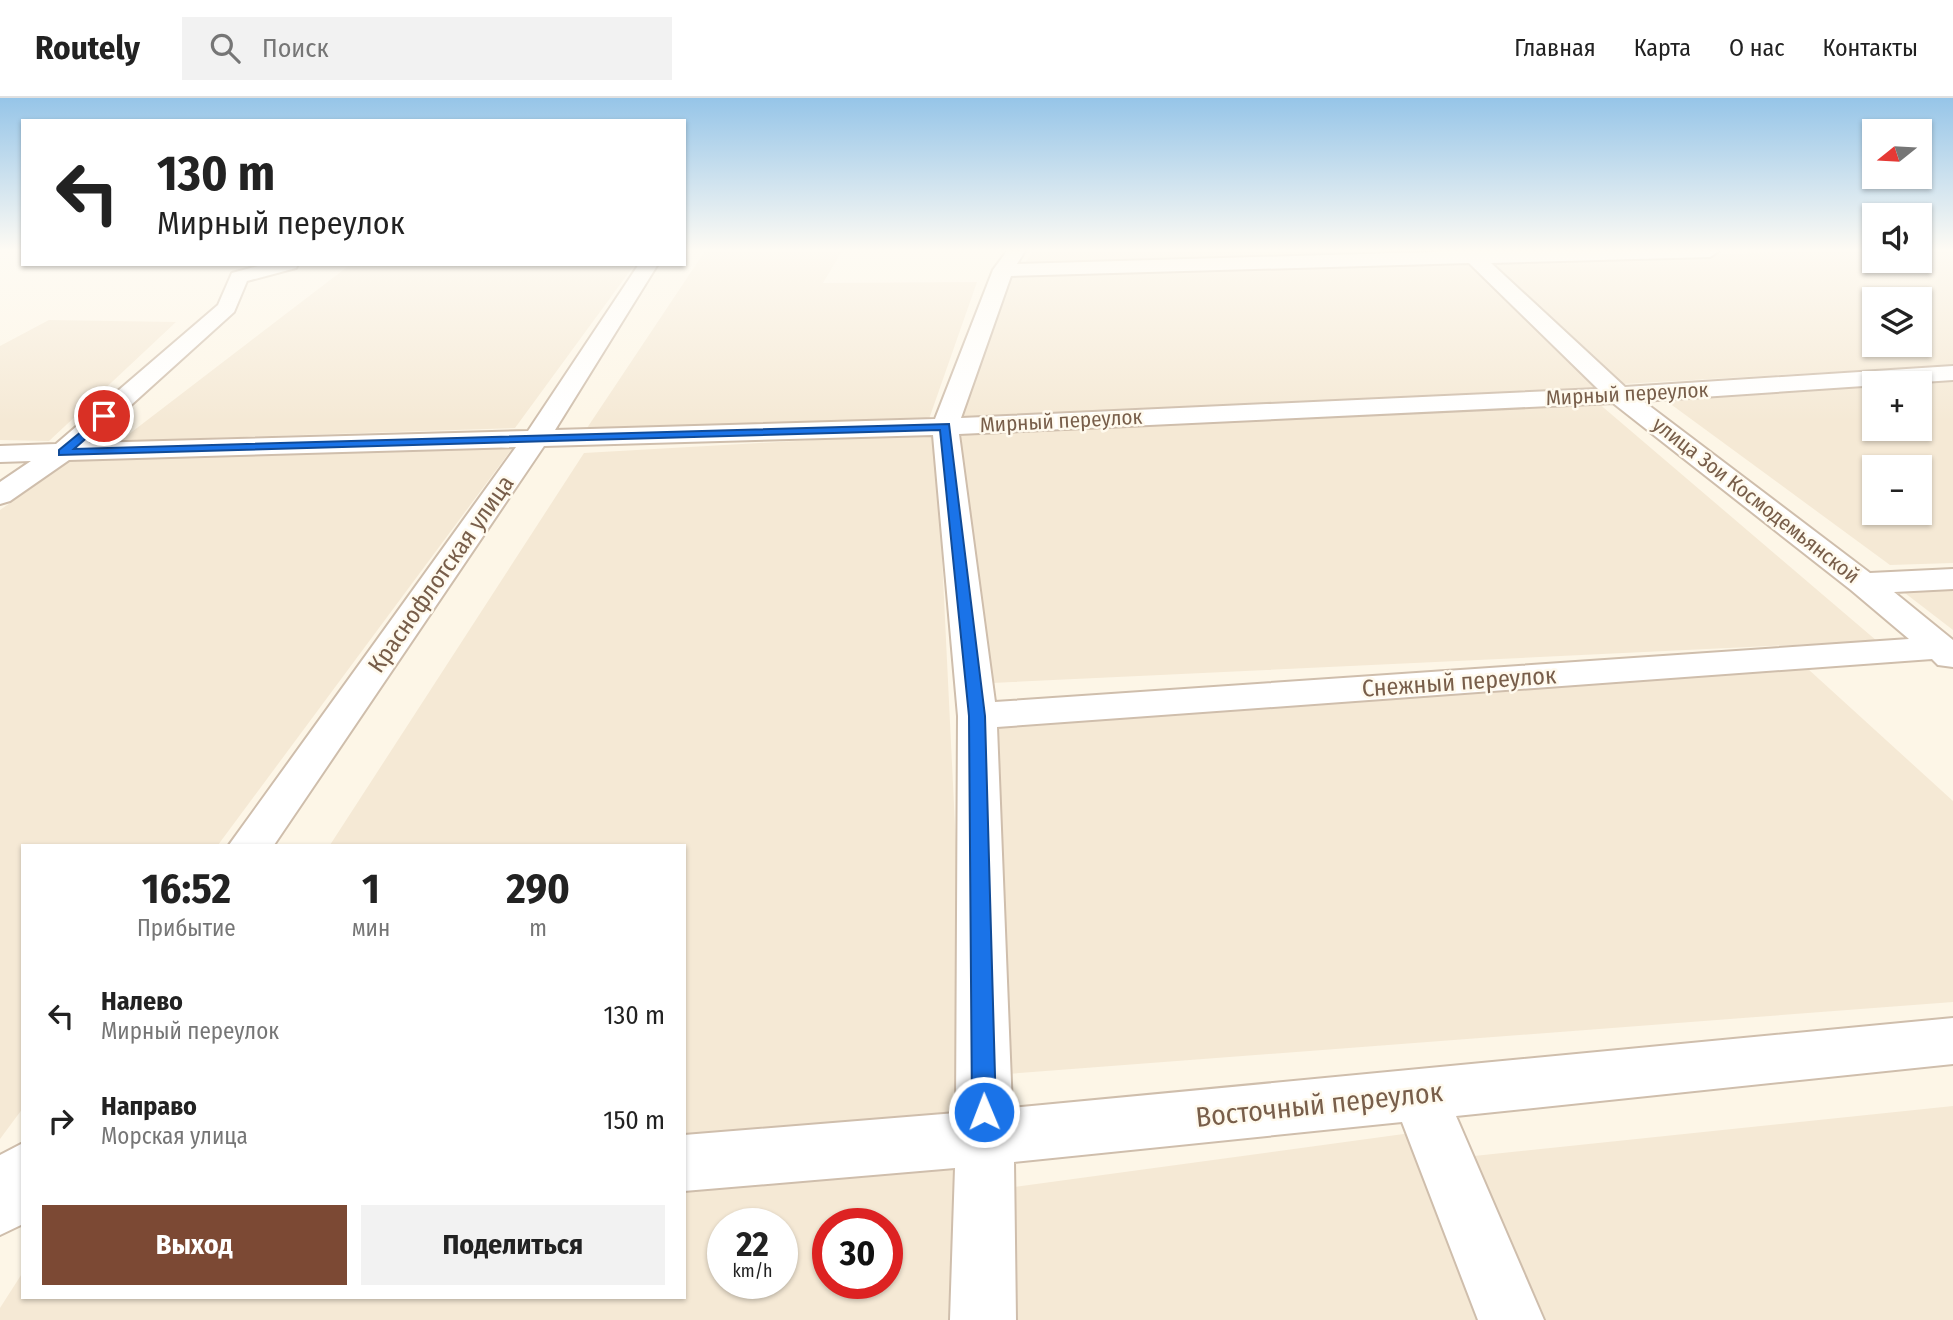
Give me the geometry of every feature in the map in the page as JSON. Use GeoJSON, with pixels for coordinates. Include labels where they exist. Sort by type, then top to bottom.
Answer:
{"type":"FeatureCollection","features":[{"type":"Feature","properties":{"kind":"street"},"geometry":{"type":"LineString","coordinates":[[0,495],[63,453],[227,308]]}},
{"type":"Feature","properties":{"kind":"street","name":"Краснофлотская улица"},"geometry":{"type":"LineString","coordinates":[[252,844],[535,440],[620,308]]}},
{"type":"Feature","properties":{"kind":"street"},"geometry":{"type":"LineString","coordinates":[[982,1320],[985,1138],[977,716],[945,427],[991,308]]}},
{"type":"Feature","properties":{"kind":"street","name":"улица Зои Космодемьянской"},"geometry":{"type":"LineString","coordinates":[[1530,308],[1619,395],[1863,583],[1947,653]]}},
{"type":"Feature","properties":{"kind":"street","name":"Мирный переулок"},"geometry":{"type":"LineString","coordinates":[[0,454],[945,427],[1619,395],[1953,373]]}},
{"type":"Feature","properties":{"kind":"street"},"geometry":{"type":"LineString","coordinates":[[1863,583],[1953,579]]}},
{"type":"Feature","properties":{"kind":"street","name":"Снежный переулок"},"geometry":{"type":"LineString","coordinates":[[977,716],[1947,653]]}},
{"type":"Feature","properties":{"kind":"street","name":"Восточный переулок"},"geometry":{"type":"LineString","coordinates":[[686,1163],[985,1138],[1953,1041]]}},
{"type":"Feature","properties":{"kind":"street"},"geometry":{"type":"LineString","coordinates":[[1418,1093],[1511,1320]]}},
{"type":"Feature","properties":{"kind":"street"},"geometry":{"type":"LineString","coordinates":[[0,1205],[21,1175]]}},
{"type":"Feature","properties":{"kind":"street"},"geometry":{"type":"LineString","coordinates":[[0,1221],[21,1219]]}},
{"type":"Feature","properties":{"kind":"shaded area"},"geometry":{"type":"Polygon","coordinates":[[[294,308],[603,308],[515,428],[120,441],[294,308]]]}},
{"type":"Feature","properties":{"kind":"shaded area"},"geometry":{"type":"Polygon","coordinates":[[[667,308],[968,308],[929,419],[585,431],[667,308]]]}},
{"type":"Feature","properties":{"kind":"shaded area"},"geometry":{"type":"Polygon","coordinates":[[[998,308],[1513,308],[1599,392],[956,417],[998,308]]]}},
{"type":"Feature","properties":{"kind":"shaded area"},"geometry":{"type":"Polygon","coordinates":[[[1540,308],[1862,308],[1862,357],[1932,357],[1932,308],[1953,308],[1953,365],[1622,384],[1540,308]]]}},
{"type":"Feature","properties":{"kind":"shaded area"},"geometry":{"type":"Polygon","coordinates":[[[49,320],[176,322],[49,441],[0,440],[0,346],[49,320]]]}},
{"type":"Feature","properties":{"kind":"shaded area"},"geometry":{"type":"Polygon","coordinates":[[[1953,378],[1953,563],[1890,565],[1661,397],[1862,384],[1862,441],[1932,441],[1932,379],[1953,378]]]}},
{"type":"Feature","properties":{"kind":"shaded area"},"geometry":{"type":"Polygon","coordinates":[[[1597,402],[1877,641],[971,684],[961,430],[1597,402]]]}},
{"type":"Feature","properties":{"kind":"shaded area"},"geometry":{"type":"Polygon","coordinates":[[[936,433],[969,1115],[686,1134],[686,844],[331,844],[584,453],[936,433]]]}},
{"type":"Feature","properties":{"kind":"shaded area"},"geometry":{"type":"Polygon","coordinates":[[[514,446],[219,844],[21,844],[21,1111],[0,1139],[0,510],[70,461],[514,446]]]}},
{"type":"Feature","properties":{"kind":"shaded area"},"geometry":{"type":"Polygon","coordinates":[[[1953,588],[1953,630],[1901,590],[1953,588]]]}},
{"type":"Feature","properties":{"kind":"shaded area"},"geometry":{"type":"Polygon","coordinates":[[[1808,669],[1953,801],[1953,1002],[981,1076],[988,725],[1808,669]]]}},
{"type":"Feature","properties":{"kind":"shaded area"},"geometry":{"type":"Polygon","coordinates":[[[1953,1106],[1953,1320],[1546,1320],[1474,1156],[1953,1106]]]}},
{"type":"Feature","properties":{"kind":"shaded area"},"geometry":{"type":"Polygon","coordinates":[[[1411,1133],[1480,1320],[995,1320],[993,1190],[1411,1133]]]}},
{"type":"Feature","properties":{"kind":"shaded area"},"geometry":{"type":"Polygon","coordinates":[[[954,1167],[949,1320],[0,1320],[0,1308],[21,1275],[21,1299],[686,1299],[686,1189],[954,1167]]]}},
{"type":"Feature","properties":{"kind":"route"},"geometry":{"type":"LineString","coordinates":[[104,416],[63,453],[945,427],[977,716],[984,1112]]}}]}
